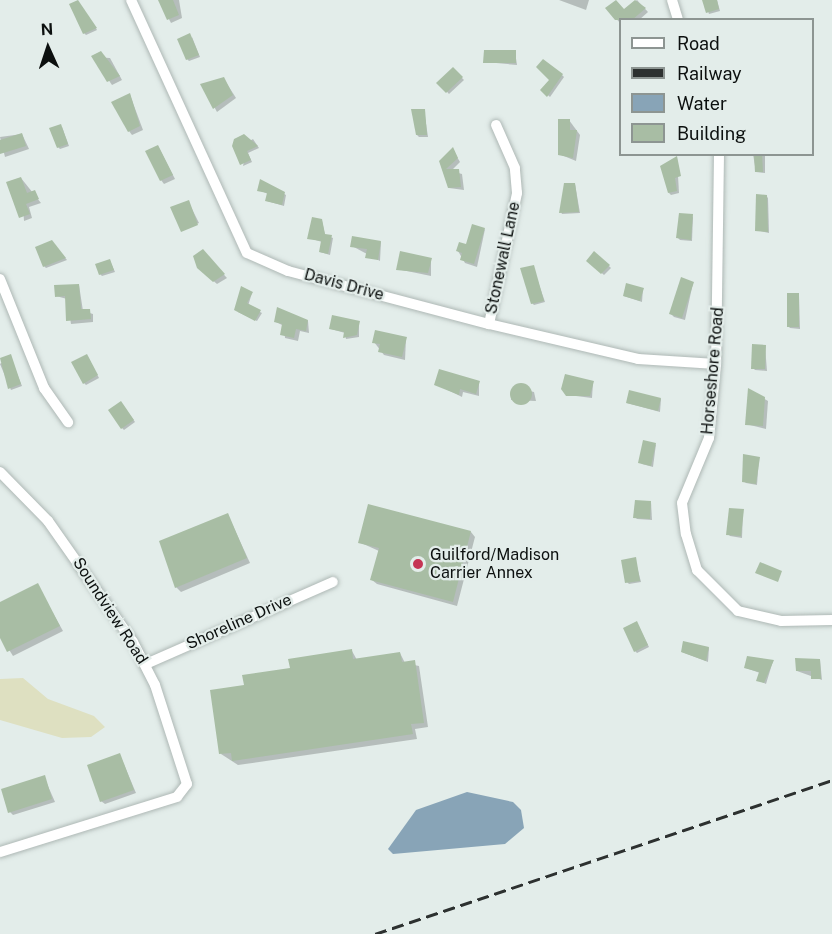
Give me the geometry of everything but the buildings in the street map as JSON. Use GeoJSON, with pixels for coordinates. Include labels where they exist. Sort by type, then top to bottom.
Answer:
{"type":"FeatureCollection","features":[{"type":"Feature","properties":{"kind":"street","name":"Davis Drive"},"geometry":{"type":"LineString","coordinates":[[131,0],[248,253],[288,271],[489,324],[638,359],[716,364]]}},
{"type":"Feature","properties":{"kind":"street"},"geometry":{"type":"LineString","coordinates":[[672,0],[677,18]]}},
{"type":"Feature","properties":{"kind":"street","name":"Stonewall Lane"},"geometry":{"type":"LineString","coordinates":[[489,324],[517,193],[514,168],[496,125]]}},
{"type":"Feature","properties":{"kind":"street","name":"Horseshore Road"},"geometry":{"type":"LineString","coordinates":[[720,156],[716,364],[709,438],[682,503],[697,570],[738,611],[781,621],[832,620]]}},
{"type":"Feature","properties":{"kind":"street"},"geometry":{"type":"LineString","coordinates":[[0,279],[44,388],[68,422]]}},
{"type":"Feature","properties":{"kind":"street","name":"Soundview Road"},"geometry":{"type":"LineString","coordinates":[[0,472],[48,521],[146,664],[186,775],[184,793],[0,852]]}},
{"type":"Feature","properties":{"kind":"street","name":"Shoreline Drive"},"geometry":{"type":"LineString","coordinates":[[146,664],[333,582]]}},
{"type":"Feature","properties":{"kind":"green space"},"geometry":{"type":"Polygon","coordinates":[[[23,678],[48,699],[94,716],[105,727],[91,737],[62,738],[0,720],[0,679],[23,678]]]}},
{"type":"Feature","properties":{"kind":"water"},"geometry":{"type":"Polygon","coordinates":[[[467,792],[513,802],[521,810],[524,828],[505,844],[393,854],[388,849],[416,810],[467,792]]]}},
{"type":"Feature","properties":{"kind":"railway"},"geometry":{"type":"LineString","coordinates":[[375,934],[832,780]]}},
{"type":"Feature","properties":{"kind":"place","name":"Guilford/Madison Carrier Annex"},"geometry":{"type":"Point","coordinates":[418,564]}}]}
